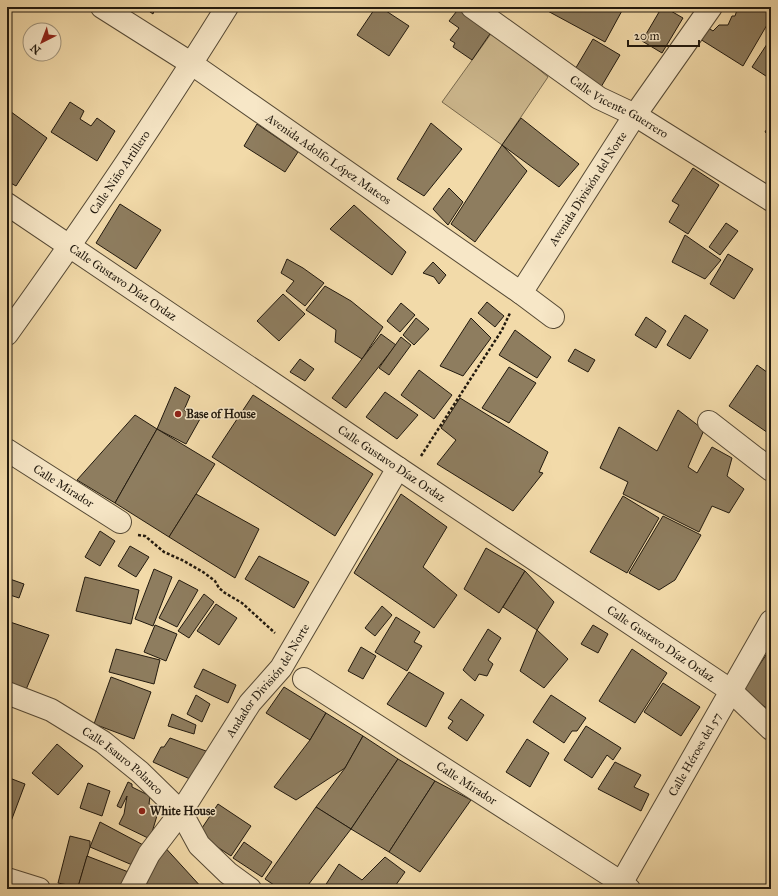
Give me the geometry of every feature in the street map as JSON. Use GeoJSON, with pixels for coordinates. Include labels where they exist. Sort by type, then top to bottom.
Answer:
{"type":"FeatureCollection","features":[{"type":"Feature","properties":{"kind":"street","name":"Avenida Adolfo López Mateos"},"geometry":{"type":"LineString","coordinates":[[102,7],[192,64],[521,293],[553,317]]}},
{"type":"Feature","properties":{"kind":"street","name":"Calle Niño Artillero"},"geometry":{"type":"LineString","coordinates":[[7,334],[71,246],[192,64],[227,7]]}},
{"type":"Feature","properties":{"kind":"street","name":"Calle Vicente Guerrero"},"geometry":{"type":"LineString","coordinates":[[472,7],[599,98],[635,115],[771,200]]}},
{"type":"Feature","properties":{"kind":"street","name":"Avenida División del Norte"},"geometry":{"type":"LineString","coordinates":[[521,293],[635,115],[711,7]]}},
{"type":"Feature","properties":{"kind":"street","name":"Calle Gustavo Díaz Ordaz"},"geometry":{"type":"LineString","coordinates":[[7,204],[403,472],[730,690],[771,729]]}},
{"type":"Feature","properties":{"kind":"street"},"geometry":{"type":"LineString","coordinates":[[709,422],[771,470]]}},
{"type":"Feature","properties":{"kind":"street","name":"Calle Mirador"},"geometry":{"type":"LineString","coordinates":[[7,450],[120,522]]}},
{"type":"Feature","properties":{"kind":"street","name":"Andador División del Norte"},"geometry":{"type":"LineString","coordinates":[[131,889],[149,854],[181,812],[250,703],[281,668],[403,472]]}},
{"type":"Feature","properties":{"kind":"street","name":"Calle Héroes del 57"},"geometry":{"type":"LineString","coordinates":[[623,887],[730,690],[771,621]]}},
{"type":"Feature","properties":{"kind":"street","name":"Calle Mirador"},"geometry":{"type":"LineString","coordinates":[[304,679],[623,887]]}},
{"type":"Feature","properties":{"kind":"street","name":"Calle Isauro Polanco"},"geometry":{"type":"LineString","coordinates":[[7,693],[52,710],[103,742],[140,772],[181,812],[199,845],[228,873],[250,889]]}},
{"type":"Feature","properties":{"kind":"street"},"geometry":{"type":"LineString","coordinates":[[7,879],[39,889]]}},
{"type":"Feature","properties":{"kind":"path"},"geometry":{"type":"LineString","coordinates":[[403,472],[502,330],[521,293]]}},
{"type":"Feature","properties":{"kind":"path"},"geometry":{"type":"LineString","coordinates":[[120,522],[127,530],[135,534],[146,536],[164,552],[203,572],[215,581],[224,593],[242,603],[281,639],[293,647]]}},
{"type":"Feature","properties":{"kind":"shaded area"},"geometry":{"type":"Polygon","coordinates":[[[493,31],[548,77],[502,145],[442,102],[493,31]]]}},
{"type":"Feature","properties":{"kind":"building"},"geometry":{"type":"Polygon","coordinates":[[[143,7],[155,7],[153,14],[143,7]]]}},
{"type":"Feature","properties":{"kind":"building"},"geometry":{"type":"Polygon","coordinates":[[[376,7],[380,7],[409,26],[389,56],[357,35],[376,7]]]}},
{"type":"Feature","properties":{"kind":"building"},"geometry":{"type":"Polygon","coordinates":[[[460,7],[466,7],[494,28],[472,60],[453,47],[455,43],[450,40],[459,28],[449,21],[460,7]]]}},
{"type":"Feature","properties":{"kind":"building"},"geometry":{"type":"Polygon","coordinates":[[[518,7],[527,7],[525,11],[518,7]]]}},
{"type":"Feature","properties":{"kind":"building"},"geometry":{"type":"Polygon","coordinates":[[[545,7],[624,7],[605,42],[544,9],[545,7]]]}},
{"type":"Feature","properties":{"kind":"building"},"geometry":{"type":"Polygon","coordinates":[[[662,7],[683,18],[662,53],[642,41],[662,7]]]}},
{"type":"Feature","properties":{"kind":"building"},"geometry":{"type":"Polygon","coordinates":[[[751,7],[757,10],[768,7],[771,18],[743,66],[700,39],[707,27],[713,31],[719,25],[728,25],[732,16],[735,16],[737,10],[751,7]]]}},
{"type":"Feature","properties":{"kind":"building"},"geometry":{"type":"Polygon","coordinates":[[[771,38],[771,75],[769,78],[752,67],[771,38]]]}},
{"type":"Feature","properties":{"kind":"building"},"geometry":{"type":"Polygon","coordinates":[[[593,39],[620,55],[601,87],[574,71],[593,39]]]}},
{"type":"Feature","properties":{"kind":"building"},"geometry":{"type":"Polygon","coordinates":[[[70,102],[84,111],[80,119],[91,126],[97,118],[115,131],[97,161],[51,132],[70,102]]]}},
{"type":"Feature","properties":{"kind":"building"},"geometry":{"type":"Polygon","coordinates":[[[7,109],[47,138],[16,186],[7,181],[7,109]]]}},
{"type":"Feature","properties":{"kind":"building"},"geometry":{"type":"Polygon","coordinates":[[[521,118],[579,164],[559,187],[502,145],[521,118]]]}},
{"type":"Feature","properties":{"kind":"building"},"geometry":{"type":"Polygon","coordinates":[[[771,122],[771,136],[765,132],[771,122]]]}},
{"type":"Feature","properties":{"kind":"building"},"geometry":{"type":"Polygon","coordinates":[[[431,123],[462,149],[424,196],[397,179],[431,123]]]}},
{"type":"Feature","properties":{"kind":"building"},"geometry":{"type":"Polygon","coordinates":[[[257,124],[298,152],[285,172],[244,146],[257,124]]]}},
{"type":"Feature","properties":{"kind":"building"},"geometry":{"type":"Polygon","coordinates":[[[502,145],[527,171],[475,242],[451,224],[502,145]]]}},
{"type":"Feature","properties":{"kind":"building"},"geometry":{"type":"Polygon","coordinates":[[[693,168],[719,185],[688,234],[669,222],[679,205],[672,201],[693,168]]]}},
{"type":"Feature","properties":{"kind":"building"},"geometry":{"type":"Polygon","coordinates":[[[449,188],[463,202],[448,225],[433,209],[449,188]]]}},
{"type":"Feature","properties":{"kind":"building"},"geometry":{"type":"Polygon","coordinates":[[[120,204],[161,230],[136,269],[96,243],[120,204]]]}},
{"type":"Feature","properties":{"kind":"building"},"geometry":{"type":"Polygon","coordinates":[[[354,205],[406,252],[392,275],[330,229],[354,205]]]}},
{"type":"Feature","properties":{"kind":"building"},"geometry":{"type":"Polygon","coordinates":[[[726,223],[738,231],[720,255],[709,247],[726,223]]]}},
{"type":"Feature","properties":{"kind":"building"},"geometry":{"type":"Polygon","coordinates":[[[685,235],[721,260],[705,279],[672,262],[685,235]]]}},
{"type":"Feature","properties":{"kind":"building"},"geometry":{"type":"Polygon","coordinates":[[[728,254],[753,269],[734,299],[710,284],[728,254]]]}},
{"type":"Feature","properties":{"kind":"building"},"geometry":{"type":"Polygon","coordinates":[[[287,259],[324,283],[305,306],[286,291],[294,281],[281,273],[287,259]]]}},
{"type":"Feature","properties":{"kind":"building"},"geometry":{"type":"Polygon","coordinates":[[[433,262],[446,275],[439,284],[434,277],[423,273],[433,262]]]}},
{"type":"Feature","properties":{"kind":"building"},"geometry":{"type":"Polygon","coordinates":[[[325,286],[351,301],[383,327],[362,359],[335,342],[336,330],[306,310],[325,286]]]}},
{"type":"Feature","properties":{"kind":"building"},"geometry":{"type":"Polygon","coordinates":[[[283,294],[305,314],[279,341],[257,321],[283,294]]]}},
{"type":"Feature","properties":{"kind":"building"},"geometry":{"type":"Polygon","coordinates":[[[487,302],[504,316],[495,327],[478,313],[487,302]]]}},
{"type":"Feature","properties":{"kind":"building"},"geometry":{"type":"Polygon","coordinates":[[[401,303],[415,315],[400,332],[387,321],[401,303]]]}},
{"type":"Feature","properties":{"kind":"building"},"geometry":{"type":"Polygon","coordinates":[[[685,315],[708,330],[690,359],[667,345],[685,315]]]}},
{"type":"Feature","properties":{"kind":"building"},"geometry":{"type":"Polygon","coordinates":[[[646,317],[666,331],[656,348],[635,335],[646,317]]]}},
{"type":"Feature","properties":{"kind":"building"},"geometry":{"type":"Polygon","coordinates":[[[416,318],[429,329],[414,345],[403,335],[416,318]]]}},
{"type":"Feature","properties":{"kind":"building"},"geometry":{"type":"Polygon","coordinates":[[[471,318],[491,338],[463,376],[440,366],[471,318]]]}},
{"type":"Feature","properties":{"kind":"building"},"geometry":{"type":"Polygon","coordinates":[[[515,330],[551,357],[537,378],[499,355],[515,330]]]}},
{"type":"Feature","properties":{"kind":"building"},"geometry":{"type":"Polygon","coordinates":[[[381,334],[396,345],[346,408],[332,398],[381,334]]]}},
{"type":"Feature","properties":{"kind":"building"},"geometry":{"type":"Polygon","coordinates":[[[401,337],[411,345],[389,375],[379,368],[401,337]]]}},
{"type":"Feature","properties":{"kind":"building"},"geometry":{"type":"Polygon","coordinates":[[[575,349],[595,360],[588,372],[568,361],[575,349]]]}},
{"type":"Feature","properties":{"kind":"building"},"geometry":{"type":"Polygon","coordinates":[[[300,359],[314,369],[305,381],[290,372],[300,359]]]}},
{"type":"Feature","properties":{"kind":"building"},"geometry":{"type":"Polygon","coordinates":[[[757,365],[771,375],[771,435],[729,406],[757,365]]]}},
{"type":"Feature","properties":{"kind":"building"},"geometry":{"type":"Polygon","coordinates":[[[509,367],[536,383],[509,423],[482,408],[509,367]]]}},
{"type":"Feature","properties":{"kind":"building"},"geometry":{"type":"Polygon","coordinates":[[[419,370],[452,395],[434,419],[401,395],[419,370]]]}},
{"type":"Feature","properties":{"kind":"building","name":"Base of House"},"geometry":{"type":"Polygon","coordinates":[[[175,387],[190,396],[184,410],[200,419],[186,444],[157,429],[175,387]]]}},
{"type":"Feature","properties":{"kind":"building"},"geometry":{"type":"Polygon","coordinates":[[[385,392],[418,415],[397,439],[366,417],[385,392]]]}},
{"type":"Feature","properties":{"kind":"building"},"geometry":{"type":"Polygon","coordinates":[[[253,395],[373,474],[335,536],[212,457],[253,395]]]}},
{"type":"Feature","properties":{"kind":"building"},"geometry":{"type":"Polygon","coordinates":[[[460,398],[548,452],[539,472],[543,473],[513,511],[437,464],[456,440],[441,428],[460,398]]]}},
{"type":"Feature","properties":{"kind":"building"},"geometry":{"type":"Polygon","coordinates":[[[678,410],[704,430],[688,467],[697,473],[712,447],[732,458],[727,476],[744,489],[729,513],[712,506],[699,532],[623,494],[628,482],[600,468],[619,427],[657,451],[678,410]]]}},
{"type":"Feature","properties":{"kind":"building"},"geometry":{"type":"Polygon","coordinates":[[[135,415],[157,429],[115,503],[77,480],[135,415]]]}},
{"type":"Feature","properties":{"kind":"building"},"geometry":{"type":"Polygon","coordinates":[[[157,429],[215,464],[169,537],[115,503],[157,429]]]}},
{"type":"Feature","properties":{"kind":"building"},"geometry":{"type":"Polygon","coordinates":[[[196,494],[259,529],[235,578],[169,537],[196,494]]]}},
{"type":"Feature","properties":{"kind":"building"},"geometry":{"type":"Polygon","coordinates":[[[401,494],[447,527],[423,567],[457,595],[434,628],[354,573],[401,494]]]}},
{"type":"Feature","properties":{"kind":"building"},"geometry":{"type":"Polygon","coordinates":[[[623,496],[659,518],[627,573],[590,552],[623,496]]]}},
{"type":"Feature","properties":{"kind":"building"},"geometry":{"type":"Polygon","coordinates":[[[663,516],[701,535],[675,580],[659,590],[629,573],[663,516]]]}},
{"type":"Feature","properties":{"kind":"building"},"geometry":{"type":"Polygon","coordinates":[[[100,531],[115,541],[100,566],[85,557],[100,531]]]}},
{"type":"Feature","properties":{"kind":"building"},"geometry":{"type":"Polygon","coordinates":[[[130,546],[149,557],[136,577],[118,566],[130,546]]]}},
{"type":"Feature","properties":{"kind":"building"},"geometry":{"type":"Polygon","coordinates":[[[486,548],[525,571],[499,613],[464,589],[486,548]]]}},
{"type":"Feature","properties":{"kind":"building"},"geometry":{"type":"Polygon","coordinates":[[[259,556],[309,582],[294,608],[245,579],[259,556]]]}},
{"type":"Feature","properties":{"kind":"building"},"geometry":{"type":"Polygon","coordinates":[[[154,569],[172,577],[153,626],[135,619],[154,569]]]}},
{"type":"Feature","properties":{"kind":"building"},"geometry":{"type":"Polygon","coordinates":[[[525,571],[554,602],[537,630],[503,607],[525,571]]]}},
{"type":"Feature","properties":{"kind":"building"},"geometry":{"type":"Polygon","coordinates":[[[85,577],[139,590],[131,624],[76,611],[85,577]]]}},
{"type":"Feature","properties":{"kind":"building"},"geometry":{"type":"Polygon","coordinates":[[[7,578],[24,584],[19,598],[7,594],[7,578]]]}},
{"type":"Feature","properties":{"kind":"building"},"geometry":{"type":"Polygon","coordinates":[[[179,580],[198,590],[177,627],[159,618],[179,580]]]}},
{"type":"Feature","properties":{"kind":"building"},"geometry":{"type":"Polygon","coordinates":[[[204,594],[214,602],[189,638],[178,631],[204,594]]]}},
{"type":"Feature","properties":{"kind":"building"},"geometry":{"type":"Polygon","coordinates":[[[216,604],[237,618],[219,645],[197,631],[216,604]]]}},
{"type":"Feature","properties":{"kind":"building"},"geometry":{"type":"Polygon","coordinates":[[[382,606],[392,615],[375,636],[365,628],[382,606]]]}},
{"type":"Feature","properties":{"kind":"building"},"geometry":{"type":"Polygon","coordinates":[[[396,617],[420,632],[414,642],[422,646],[407,671],[375,652],[396,617]]]}},
{"type":"Feature","properties":{"kind":"building"},"geometry":{"type":"Polygon","coordinates":[[[10,622],[49,635],[25,692],[7,683],[7,629],[10,622]]]}},
{"type":"Feature","properties":{"kind":"building"},"geometry":{"type":"Polygon","coordinates":[[[155,625],[177,634],[166,661],[144,652],[155,625]]]}},
{"type":"Feature","properties":{"kind":"building"},"geometry":{"type":"Polygon","coordinates":[[[593,625],[608,634],[598,653],[581,644],[593,625]]]}},
{"type":"Feature","properties":{"kind":"building"},"geometry":{"type":"Polygon","coordinates":[[[488,629],[501,638],[488,660],[493,664],[487,676],[479,674],[475,681],[463,670],[488,629]]]}},
{"type":"Feature","properties":{"kind":"building"},"geometry":{"type":"Polygon","coordinates":[[[537,630],[568,659],[544,688],[520,671],[537,630]]]}},
{"type":"Feature","properties":{"kind":"building"},"geometry":{"type":"Polygon","coordinates":[[[361,647],[376,656],[363,679],[348,671],[361,647]]]}},
{"type":"Feature","properties":{"kind":"building"},"geometry":{"type":"Polygon","coordinates":[[[116,649],[160,660],[154,684],[109,672],[116,649]]]}},
{"type":"Feature","properties":{"kind":"building"},"geometry":{"type":"Polygon","coordinates":[[[632,649],[667,673],[635,723],[599,701],[632,649]]]}},
{"type":"Feature","properties":{"kind":"building"},"geometry":{"type":"Polygon","coordinates":[[[770,649],[771,650],[771,711],[742,691],[770,649]]]}},
{"type":"Feature","properties":{"kind":"building"},"geometry":{"type":"Polygon","coordinates":[[[203,669],[236,685],[228,703],[194,687],[203,669]]]}},
{"type":"Feature","properties":{"kind":"building"},"geometry":{"type":"Polygon","coordinates":[[[409,672],[444,693],[426,727],[387,704],[409,672]]]}},
{"type":"Feature","properties":{"kind":"building"},"geometry":{"type":"Polygon","coordinates":[[[111,677],[151,692],[134,739],[94,724],[111,677]]]}},
{"type":"Feature","properties":{"kind":"building"},"geometry":{"type":"Polygon","coordinates":[[[663,683],[700,707],[681,736],[644,712],[663,683]]]}},
{"type":"Feature","properties":{"kind":"building"},"geometry":{"type":"Polygon","coordinates":[[[284,687],[326,713],[310,740],[266,713],[284,687]]]}},
{"type":"Feature","properties":{"kind":"building"},"geometry":{"type":"Polygon","coordinates":[[[196,695],[210,704],[202,722],[187,714],[196,695]]]}},
{"type":"Feature","properties":{"kind":"building"},"geometry":{"type":"Polygon","coordinates":[[[551,695],[586,718],[577,731],[572,731],[564,743],[533,722],[551,695]]]}},
{"type":"Feature","properties":{"kind":"building"},"geometry":{"type":"Polygon","coordinates":[[[461,699],[484,715],[467,741],[448,728],[453,721],[448,718],[461,699]]]}},
{"type":"Feature","properties":{"kind":"building"},"geometry":{"type":"Polygon","coordinates":[[[326,713],[363,736],[345,768],[296,800],[274,787],[310,740],[326,713]]]}},
{"type":"Feature","properties":{"kind":"building"},"geometry":{"type":"Polygon","coordinates":[[[172,714],[196,725],[194,734],[168,726],[172,714]]]}},
{"type":"Feature","properties":{"kind":"building"},"geometry":{"type":"Polygon","coordinates":[[[586,726],[621,748],[613,760],[607,755],[592,778],[564,760],[586,726]]]}},
{"type":"Feature","properties":{"kind":"building"},"geometry":{"type":"Polygon","coordinates":[[[363,736],[398,759],[351,829],[316,807],[345,768],[363,736]]]}},
{"type":"Feature","properties":{"kind":"building"},"geometry":{"type":"Polygon","coordinates":[[[170,738],[206,751],[192,780],[153,762],[161,747],[164,747],[170,738]]]}},
{"type":"Feature","properties":{"kind":"building"},"geometry":{"type":"Polygon","coordinates":[[[527,739],[549,753],[530,787],[506,772],[527,739]]]}},
{"type":"Feature","properties":{"kind":"building"},"geometry":{"type":"Polygon","coordinates":[[[57,744],[83,766],[58,795],[32,773],[57,744]]]}},
{"type":"Feature","properties":{"kind":"building"},"geometry":{"type":"Polygon","coordinates":[[[398,759],[435,781],[389,852],[351,829],[398,759]]]}},
{"type":"Feature","properties":{"kind":"building"},"geometry":{"type":"Polygon","coordinates":[[[615,762],[641,775],[634,787],[649,794],[641,811],[598,789],[615,762]]]}},
{"type":"Feature","properties":{"kind":"building"},"geometry":{"type":"Polygon","coordinates":[[[7,777],[25,784],[7,832],[7,777]]]}},
{"type":"Feature","properties":{"kind":"building"},"geometry":{"type":"Polygon","coordinates":[[[435,781],[471,800],[420,872],[389,852],[435,781]]]}},
{"type":"Feature","properties":{"kind":"building","name":"White House"},"geometry":{"type":"Polygon","coordinates":[[[128,782],[132,784],[132,787],[150,796],[149,804],[159,809],[150,839],[119,824],[124,814],[127,796],[121,808],[117,806],[128,782]]]}},
{"type":"Feature","properties":{"kind":"building"},"geometry":{"type":"Polygon","coordinates":[[[88,783],[110,791],[102,816],[80,808],[88,783]]]}},
{"type":"Feature","properties":{"kind":"building"},"geometry":{"type":"Polygon","coordinates":[[[218,804],[251,826],[231,856],[198,834],[218,804]]]}},
{"type":"Feature","properties":{"kind":"building"},"geometry":{"type":"Polygon","coordinates":[[[316,807],[351,829],[305,889],[280,889],[265,879],[316,807]]]}},
{"type":"Feature","properties":{"kind":"building"},"geometry":{"type":"Polygon","coordinates":[[[100,822],[147,847],[137,867],[90,847],[100,822]]]}},
{"type":"Feature","properties":{"kind":"building"},"geometry":{"type":"Polygon","coordinates":[[[70,836],[90,841],[90,847],[78,887],[58,883],[70,836]]]}},
{"type":"Feature","properties":{"kind":"building"},"geometry":{"type":"Polygon","coordinates":[[[244,842],[272,862],[262,877],[233,858],[244,842]]]}},
{"type":"Feature","properties":{"kind":"building"},"geometry":{"type":"Polygon","coordinates":[[[161,843],[203,889],[137,889],[161,843]]]}},
{"type":"Feature","properties":{"kind":"building"},"geometry":{"type":"Polygon","coordinates":[[[87,856],[131,873],[126,889],[84,889],[78,887],[87,856]]]}},
{"type":"Feature","properties":{"kind":"building"},"geometry":{"type":"Polygon","coordinates":[[[385,857],[405,872],[393,889],[323,889],[339,864],[362,880],[385,857]]]}},
{"type":"Feature","properties":{"kind":"place","name":"Base of House"},"geometry":{"type":"Point","coordinates":[178,414]}},
{"type":"Feature","properties":{"kind":"place","name":"White House"},"geometry":{"type":"Point","coordinates":[142,811]}}]}
